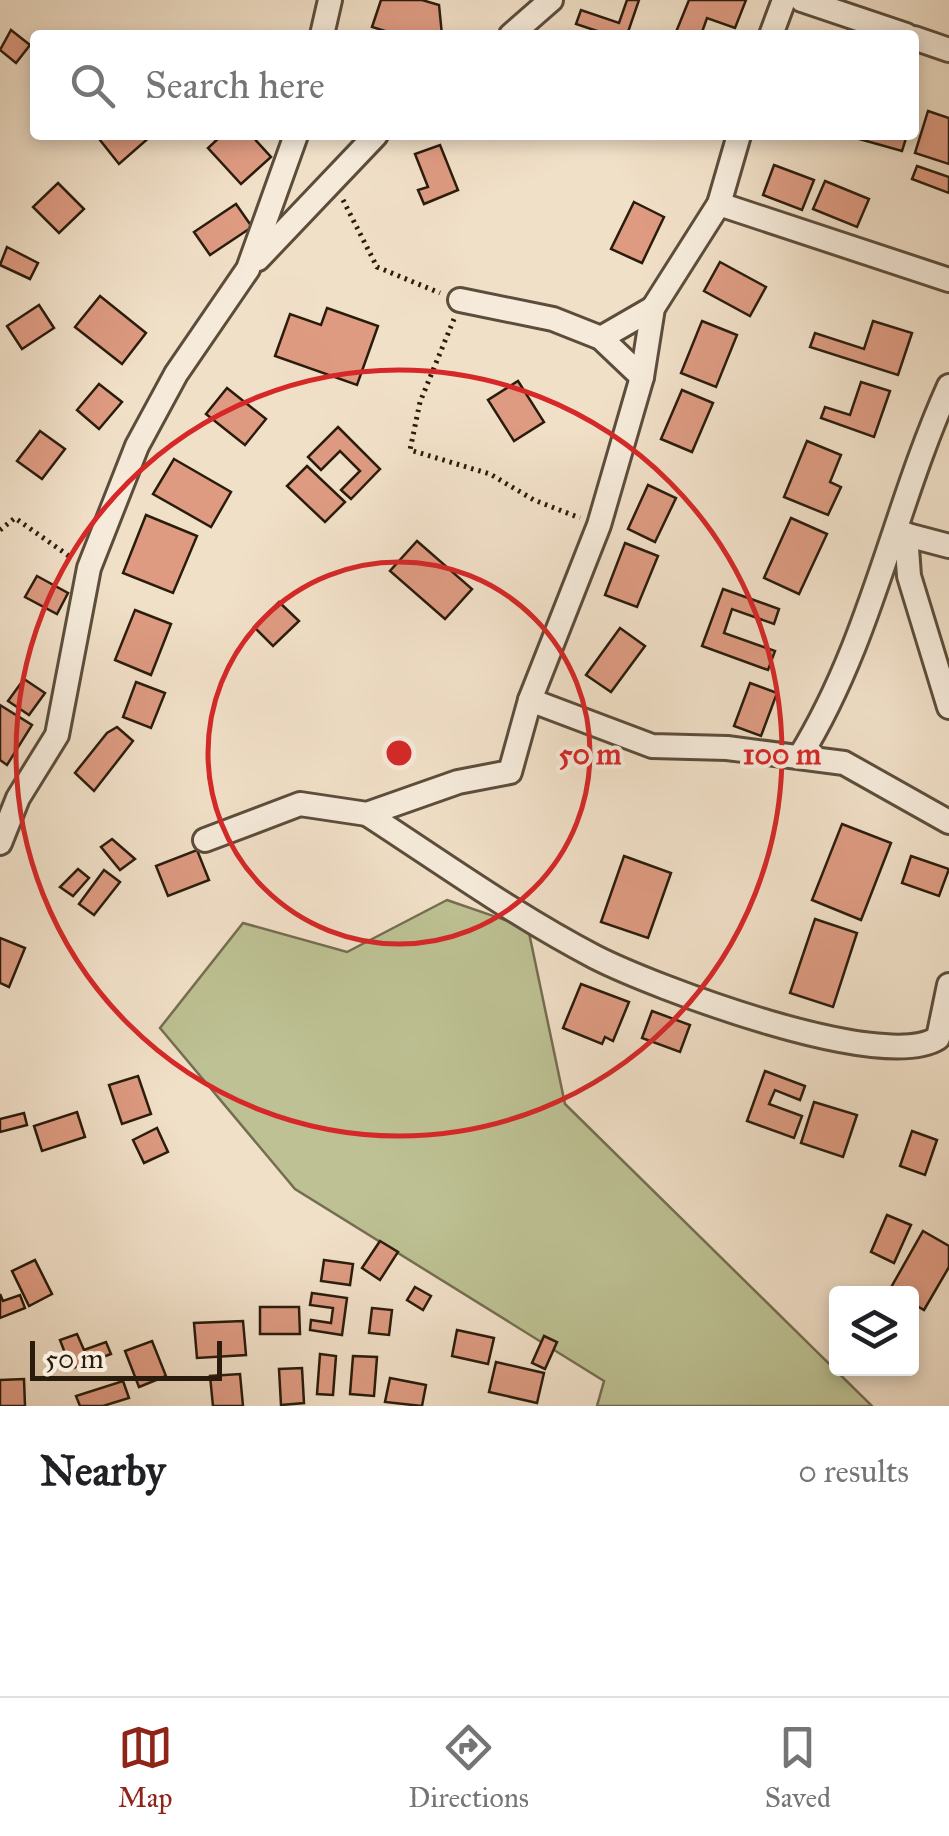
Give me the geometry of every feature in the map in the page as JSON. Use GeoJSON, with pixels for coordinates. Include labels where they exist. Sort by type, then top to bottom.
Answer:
{"type":"FeatureCollection","features":[{"type":"Feature","properties":{"kind":"street"},"geometry":{"type":"LineString","coordinates":[[323,30],[330,0]]}},
{"type":"Feature","properties":{"kind":"street"},"geometry":{"type":"LineString","coordinates":[[517,30],[552,0]]}},
{"type":"Feature","properties":{"kind":"street"},"geometry":{"type":"LineString","coordinates":[[773,30],[784,0]]}},
{"type":"Feature","properties":{"kind":"street"},"geometry":{"type":"LineString","coordinates":[[802,0],[891,30]]}},
{"type":"Feature","properties":{"kind":"street"},"geometry":{"type":"LineString","coordinates":[[919,40],[949,50]]}},
{"type":"Feature","properties":{"kind":"street"},"geometry":{"type":"LineString","coordinates":[[248,269],[294,140]]}},
{"type":"Feature","properties":{"kind":"street"},"geometry":{"type":"LineString","coordinates":[[0,843],[18,798],[57,735],[89,568],[137,446],[176,374],[248,269],[371,140]]}},
{"type":"Feature","properties":{"kind":"street"},"geometry":{"type":"LineString","coordinates":[[367,814],[458,782],[510,772],[530,700],[599,525],[642,376],[652,308],[719,204],[738,140]]}},
{"type":"Feature","properties":{"kind":"street"},"geometry":{"type":"LineString","coordinates":[[719,204],[949,280]]}},
{"type":"Feature","properties":{"kind":"street"},"geometry":{"type":"LineString","coordinates":[[460,300],[553,319],[600,338],[642,376]]}},
{"type":"Feature","properties":{"kind":"street"},"geometry":{"type":"LineString","coordinates":[[600,338],[652,308]]}},
{"type":"Feature","properties":{"kind":"street"},"geometry":{"type":"LineString","coordinates":[[800,756],[850,664],[949,386]]}},
{"type":"Feature","properties":{"kind":"street"},"geometry":{"type":"LineString","coordinates":[[899,533],[949,546]]}},
{"type":"Feature","properties":{"kind":"street"},"geometry":{"type":"LineString","coordinates":[[899,533],[949,707]]}},
{"type":"Feature","properties":{"kind":"street"},"geometry":{"type":"LineString","coordinates":[[530,700],[652,746],[800,756],[844,763],[949,822]]}},
{"type":"Feature","properties":{"kind":"street"},"geometry":{"type":"LineString","coordinates":[[205,840],[300,804],[367,814],[596,957],[766,1022],[865,1044],[928,1044],[938,1038],[949,984]]}},
{"type":"Feature","properties":{"kind":"path"},"geometry":{"type":"LineString","coordinates":[[332,180],[376,267],[460,300],[420,402],[410,450],[490,474],[534,500],[599,525]]}},
{"type":"Feature","properties":{"kind":"path"},"geometry":{"type":"LineString","coordinates":[[0,530],[15,518],[89,568]]}},
{"type":"Feature","properties":{"kind":"green space"},"geometry":{"type":"Polygon","coordinates":[[[447,900],[528,928],[565,1104],[829,1364],[829,1376],[842,1376],[872,1406],[597,1406],[604,1381],[295,1189],[160,1028],[243,923],[347,952],[447,900]]]}},
{"type":"Feature","properties":{"kind":"building"},"geometry":{"type":"Polygon","coordinates":[[[381,0],[422,0],[439,5],[442,30],[372,27],[381,0]]]}},
{"type":"Feature","properties":{"kind":"building"},"geometry":{"type":"Polygon","coordinates":[[[627,0],[639,0],[629,30],[594,30],[576,24],[581,10],[619,23],[627,0]]]}},
{"type":"Feature","properties":{"kind":"building"},"geometry":{"type":"Polygon","coordinates":[[[689,0],[746,0],[735,28],[707,18],[703,30],[677,30],[689,0]]]}},
{"type":"Feature","properties":{"kind":"building"},"geometry":{"type":"Polygon","coordinates":[[[11,30],[30,45],[16,63],[0,50],[11,30]]]}},
{"type":"Feature","properties":{"kind":"building"},"geometry":{"type":"Polygon","coordinates":[[[928,111],[949,118],[949,164],[915,153],[928,111]]]}},
{"type":"Feature","properties":{"kind":"building"},"geometry":{"type":"Polygon","coordinates":[[[100,140],[146,140],[119,164],[100,140]]]}},
{"type":"Feature","properties":{"kind":"building"},"geometry":{"type":"Polygon","coordinates":[[[217,140],[256,140],[271,157],[241,184],[208,148],[217,140]]]}},
{"type":"Feature","properties":{"kind":"building"},"geometry":{"type":"Polygon","coordinates":[[[863,140],[905,140],[902,151],[863,140]]]}},
{"type":"Feature","properties":{"kind":"building"},"geometry":{"type":"Polygon","coordinates":[[[440,145],[458,190],[424,204],[418,190],[428,187],[415,154],[440,145]]]}},
{"type":"Feature","properties":{"kind":"building"},"geometry":{"type":"Polygon","coordinates":[[[774,165],[814,180],[802,210],[763,195],[774,165]]]}},
{"type":"Feature","properties":{"kind":"building"},"geometry":{"type":"Polygon","coordinates":[[[917,166],[949,177],[949,193],[912,179],[917,166]]]}},
{"type":"Feature","properties":{"kind":"building"},"geometry":{"type":"Polygon","coordinates":[[[825,181],[869,199],[857,227],[813,209],[825,181]]]}},
{"type":"Feature","properties":{"kind":"building"},"geometry":{"type":"Polygon","coordinates":[[[58,183],[84,209],[59,233],[33,207],[58,183]]]}},
{"type":"Feature","properties":{"kind":"building"},"geometry":{"type":"Polygon","coordinates":[[[634,202],[664,217],[642,263],[611,249],[634,202]]]}},
{"type":"Feature","properties":{"kind":"building"},"geometry":{"type":"Polygon","coordinates":[[[236,204],[252,227],[210,255],[194,232],[236,204]]]}},
{"type":"Feature","properties":{"kind":"building"},"geometry":{"type":"Polygon","coordinates":[[[7,247],[38,263],[30,279],[0,265],[7,247]]]}},
{"type":"Feature","properties":{"kind":"building"},"geometry":{"type":"Polygon","coordinates":[[[720,262],[766,287],[750,316],[704,291],[720,262]]]}},
{"type":"Feature","properties":{"kind":"building"},"geometry":{"type":"Polygon","coordinates":[[[100,296],[146,333],[122,364],[75,327],[100,296]]]}},
{"type":"Feature","properties":{"kind":"building"},"geometry":{"type":"Polygon","coordinates":[[[39,305],[54,328],[22,349],[7,326],[39,305]]]}},
{"type":"Feature","properties":{"kind":"building"},"geometry":{"type":"Polygon","coordinates":[[[327,308],[378,326],[357,385],[275,356],[290,314],[321,325],[327,308]]]}},
{"type":"Feature","properties":{"kind":"building"},"geometry":{"type":"Polygon","coordinates":[[[702,321],[737,335],[716,387],[681,373],[702,321]]]}},
{"type":"Feature","properties":{"kind":"building"},"geometry":{"type":"Polygon","coordinates":[[[873,321],[912,333],[898,375],[810,347],[815,333],[864,349],[873,321]]]}},
{"type":"Feature","properties":{"kind":"building"},"geometry":{"type":"Polygon","coordinates":[[[518,381],[544,422],[514,441],[488,400],[518,381]]]}},
{"type":"Feature","properties":{"kind":"building"},"geometry":{"type":"Polygon","coordinates":[[[861,382],[890,391],[874,437],[821,418],[825,407],[850,415],[861,382]]]}},
{"type":"Feature","properties":{"kind":"building"},"geometry":{"type":"Polygon","coordinates":[[[99,384],[122,402],[99,429],[77,410],[99,384]]]}},
{"type":"Feature","properties":{"kind":"building"},"geometry":{"type":"Polygon","coordinates":[[[227,388],[266,419],[245,445],[206,414],[227,388]]]}},
{"type":"Feature","properties":{"kind":"building"},"geometry":{"type":"Polygon","coordinates":[[[682,390],[713,403],[692,452],[661,439],[682,390]]]}},
{"type":"Feature","properties":{"kind":"building"},"geometry":{"type":"Polygon","coordinates":[[[338,427],[380,469],[351,499],[341,490],[360,471],[340,451],[321,470],[308,457],[338,427]]]}},
{"type":"Feature","properties":{"kind":"building"},"geometry":{"type":"Polygon","coordinates":[[[40,431],[65,449],[42,479],[17,461],[40,431]]]}},
{"type":"Feature","properties":{"kind":"building"},"geometry":{"type":"Polygon","coordinates":[[[807,441],[841,455],[830,482],[841,487],[828,515],[784,497],[807,441]]]}},
{"type":"Feature","properties":{"kind":"building"},"geometry":{"type":"Polygon","coordinates":[[[174,459],[231,492],[211,527],[153,494],[174,459]]]}},
{"type":"Feature","properties":{"kind":"building"},"geometry":{"type":"Polygon","coordinates":[[[307,466],[345,502],[325,522],[287,486],[307,466]]]}},
{"type":"Feature","properties":{"kind":"building"},"geometry":{"type":"Polygon","coordinates":[[[648,485],[676,498],[655,542],[628,529],[648,485]]]}},
{"type":"Feature","properties":{"kind":"building"},"geometry":{"type":"Polygon","coordinates":[[[146,515],[197,536],[173,593],[123,573],[146,515]]]}},
{"type":"Feature","properties":{"kind":"building"},"geometry":{"type":"Polygon","coordinates":[[[791,518],[827,534],[799,594],[764,578],[791,518]]]}},
{"type":"Feature","properties":{"kind":"building"},"geometry":{"type":"Polygon","coordinates":[[[417,541],[472,589],[445,619],[390,571],[417,541]]]}},
{"type":"Feature","properties":{"kind":"building"},"geometry":{"type":"Polygon","coordinates":[[[625,543],[658,556],[637,607],[605,595],[625,543]]]}},
{"type":"Feature","properties":{"kind":"building"},"geometry":{"type":"Polygon","coordinates":[[[37,576],[68,593],[57,614],[25,597],[37,576]]]}},
{"type":"Feature","properties":{"kind":"building"},"geometry":{"type":"Polygon","coordinates":[[[723,589],[779,609],[774,624],[732,609],[724,633],[775,651],[768,670],[702,646],[723,589]]]}},
{"type":"Feature","properties":{"kind":"building"},"geometry":{"type":"Polygon","coordinates":[[[279,602],[299,621],[273,646],[254,627],[279,602]]]}},
{"type":"Feature","properties":{"kind":"building"},"geometry":{"type":"Polygon","coordinates":[[[135,610],[171,624],[151,675],[115,660],[135,610]]]}},
{"type":"Feature","properties":{"kind":"building"},"geometry":{"type":"Polygon","coordinates":[[[620,628],[645,646],[611,692],[586,675],[620,628]]]}},
{"type":"Feature","properties":{"kind":"building"},"geometry":{"type":"Polygon","coordinates":[[[24,679],[45,693],[29,715],[8,701],[24,679]]]}},
{"type":"Feature","properties":{"kind":"building"},"geometry":{"type":"Polygon","coordinates":[[[136,682],[165,693],[151,728],[123,717],[136,682]]]}},
{"type":"Feature","properties":{"kind":"building"},"geometry":{"type":"Polygon","coordinates":[[[750,683],[777,693],[761,736],[734,726],[750,683]]]}},
{"type":"Feature","properties":{"kind":"building"},"geometry":{"type":"Polygon","coordinates":[[[0,705],[32,725],[7,765],[0,760],[0,705]]]}},
{"type":"Feature","properties":{"kind":"building"},"geometry":{"type":"Polygon","coordinates":[[[117,727],[133,741],[94,791],[75,773],[107,733],[117,727]]]}},
{"type":"Feature","properties":{"kind":"building"},"geometry":{"type":"Polygon","coordinates":[[[842,824],[891,843],[861,920],[812,900],[842,824]]]}},
{"type":"Feature","properties":{"kind":"building"},"geometry":{"type":"Polygon","coordinates":[[[112,839],[135,859],[120,870],[101,847],[112,839]]]}},
{"type":"Feature","properties":{"kind":"building"},"geometry":{"type":"Polygon","coordinates":[[[197,850],[209,880],[168,896],[156,866],[197,850]]]}},
{"type":"Feature","properties":{"kind":"building"},"geometry":{"type":"Polygon","coordinates":[[[624,856],[671,873],[648,938],[601,922],[624,856]]]}},
{"type":"Feature","properties":{"kind":"building"},"geometry":{"type":"Polygon","coordinates":[[[911,856],[949,869],[939,896],[902,883],[911,856]]]}},
{"type":"Feature","properties":{"kind":"building"},"geometry":{"type":"Polygon","coordinates":[[[78,869],[89,878],[73,896],[60,887],[78,869]]]}},
{"type":"Feature","properties":{"kind":"building"},"geometry":{"type":"Polygon","coordinates":[[[104,870],[120,882],[94,915],[79,904],[104,870]]]}},
{"type":"Feature","properties":{"kind":"building"},"geometry":{"type":"Polygon","coordinates":[[[815,919],[857,933],[833,1007],[790,993],[815,919]]]}},
{"type":"Feature","properties":{"kind":"building"},"geometry":{"type":"Polygon","coordinates":[[[0,938],[25,948],[9,987],[0,983],[0,938]]]}},
{"type":"Feature","properties":{"kind":"building"},"geometry":{"type":"Polygon","coordinates":[[[581,984],[629,1002],[613,1041],[605,1037],[602,1044],[563,1028],[581,984]]]}},
{"type":"Feature","properties":{"kind":"building"},"geometry":{"type":"Polygon","coordinates":[[[652,1011],[690,1025],[680,1052],[642,1038],[652,1011]]]}},
{"type":"Feature","properties":{"kind":"building"},"geometry":{"type":"Polygon","coordinates":[[[765,1071],[805,1086],[800,1100],[775,1090],[769,1104],[802,1116],[794,1138],[747,1121],[765,1071]]]}},
{"type":"Feature","properties":{"kind":"building"},"geometry":{"type":"Polygon","coordinates":[[[138,1076],[151,1114],[122,1124],[109,1085],[138,1076]]]}},
{"type":"Feature","properties":{"kind":"building"},"geometry":{"type":"Polygon","coordinates":[[[814,1102],[857,1115],[843,1157],[801,1143],[814,1102]]]}},
{"type":"Feature","properties":{"kind":"building"},"geometry":{"type":"Polygon","coordinates":[[[77,1112],[85,1137],[42,1151],[34,1126],[77,1112]]]}},
{"type":"Feature","properties":{"kind":"building"},"geometry":{"type":"Polygon","coordinates":[[[24,1113],[27,1125],[0,1132],[0,1119],[24,1113]]]}},
{"type":"Feature","properties":{"kind":"building"},"geometry":{"type":"Polygon","coordinates":[[[157,1128],[168,1152],[144,1163],[133,1140],[157,1128]]]}},
{"type":"Feature","properties":{"kind":"building"},"geometry":{"type":"Polygon","coordinates":[[[912,1131],[937,1140],[925,1175],[900,1166],[912,1131]]]}},
{"type":"Feature","properties":{"kind":"building"},"geometry":{"type":"Polygon","coordinates":[[[887,1215],[911,1225],[894,1263],[871,1252],[887,1215]]]}},
{"type":"Feature","properties":{"kind":"building"},"geometry":{"type":"Polygon","coordinates":[[[923,1231],[949,1246],[949,1267],[924,1310],[919,1307],[919,1286],[892,1286],[923,1231]]]}},
{"type":"Feature","properties":{"kind":"building"},"geometry":{"type":"Polygon","coordinates":[[[380,1241],[398,1252],[380,1280],[362,1268],[380,1241]]]}},
{"type":"Feature","properties":{"kind":"building"},"geometry":{"type":"Polygon","coordinates":[[[35,1260],[52,1294],[29,1306],[12,1271],[35,1260]]]}},
{"type":"Feature","properties":{"kind":"building"},"geometry":{"type":"Polygon","coordinates":[[[324,1260],[353,1264],[350,1285],[321,1281],[324,1260]]]}},
{"type":"Feature","properties":{"kind":"building"},"geometry":{"type":"Polygon","coordinates":[[[415,1287],[431,1296],[423,1310],[407,1300],[415,1287]]]}},
{"type":"Feature","properties":{"kind":"building"},"geometry":{"type":"Polygon","coordinates":[[[312,1293],[347,1298],[342,1335],[310,1330],[311,1320],[331,1323],[333,1308],[310,1305],[312,1293]]]}},
{"type":"Feature","properties":{"kind":"building"},"geometry":{"type":"Polygon","coordinates":[[[0,1294],[3,1301],[20,1295],[25,1308],[0,1318],[0,1294]]]}},
{"type":"Feature","properties":{"kind":"building"},"geometry":{"type":"Polygon","coordinates":[[[260,1307],[299,1307],[300,1334],[260,1334],[260,1307]]]}},
{"type":"Feature","properties":{"kind":"building"},"geometry":{"type":"Polygon","coordinates":[[[372,1308],[392,1310],[389,1335],[369,1333],[372,1308]]]}},
{"type":"Feature","properties":{"kind":"building"},"geometry":{"type":"Polygon","coordinates":[[[243,1321],[246,1355],[197,1358],[194,1323],[243,1321]]]}},
{"type":"Feature","properties":{"kind":"building"},"geometry":{"type":"Polygon","coordinates":[[[457,1330],[494,1338],[488,1364],[452,1356],[457,1330]]]}},
{"type":"Feature","properties":{"kind":"building"},"geometry":{"type":"Polygon","coordinates":[[[77,1334],[84,1350],[106,1342],[111,1354],[71,1369],[60,1340],[77,1334]]]}},
{"type":"Feature","properties":{"kind":"building"},"geometry":{"type":"Polygon","coordinates":[[[544,1336],[557,1342],[545,1369],[532,1363],[544,1336]]]}},
{"type":"Feature","properties":{"kind":"building"},"geometry":{"type":"Polygon","coordinates":[[[152,1341],[166,1376],[139,1387],[125,1351],[152,1341]]]}},
{"type":"Feature","properties":{"kind":"building"},"geometry":{"type":"Polygon","coordinates":[[[320,1354],[336,1356],[333,1395],[317,1394],[320,1354]]]}},
{"type":"Feature","properties":{"kind":"building"},"geometry":{"type":"Polygon","coordinates":[[[353,1356],[377,1357],[374,1396],[350,1394],[353,1356]]]}},
{"type":"Feature","properties":{"kind":"building"},"geometry":{"type":"Polygon","coordinates":[[[496,1362],[544,1373],[537,1403],[489,1392],[496,1362]]]}},
{"type":"Feature","properties":{"kind":"building"},"geometry":{"type":"Polygon","coordinates":[[[302,1368],[304,1403],[281,1405],[279,1369],[302,1368]]]}},
{"type":"Feature","properties":{"kind":"building"},"geometry":{"type":"Polygon","coordinates":[[[240,1374],[243,1406],[213,1406],[210,1376],[240,1374]]]}},
{"type":"Feature","properties":{"kind":"building"},"geometry":{"type":"Polygon","coordinates":[[[390,1378],[426,1385],[422,1406],[385,1402],[390,1378]]]}},
{"type":"Feature","properties":{"kind":"building"},"geometry":{"type":"Polygon","coordinates":[[[24,1379],[25,1406],[0,1406],[0,1380],[24,1379]]]}},
{"type":"Feature","properties":{"kind":"building"},"geometry":{"type":"Polygon","coordinates":[[[123,1381],[129,1398],[103,1406],[80,1406],[76,1396],[123,1381]]]}}]}
